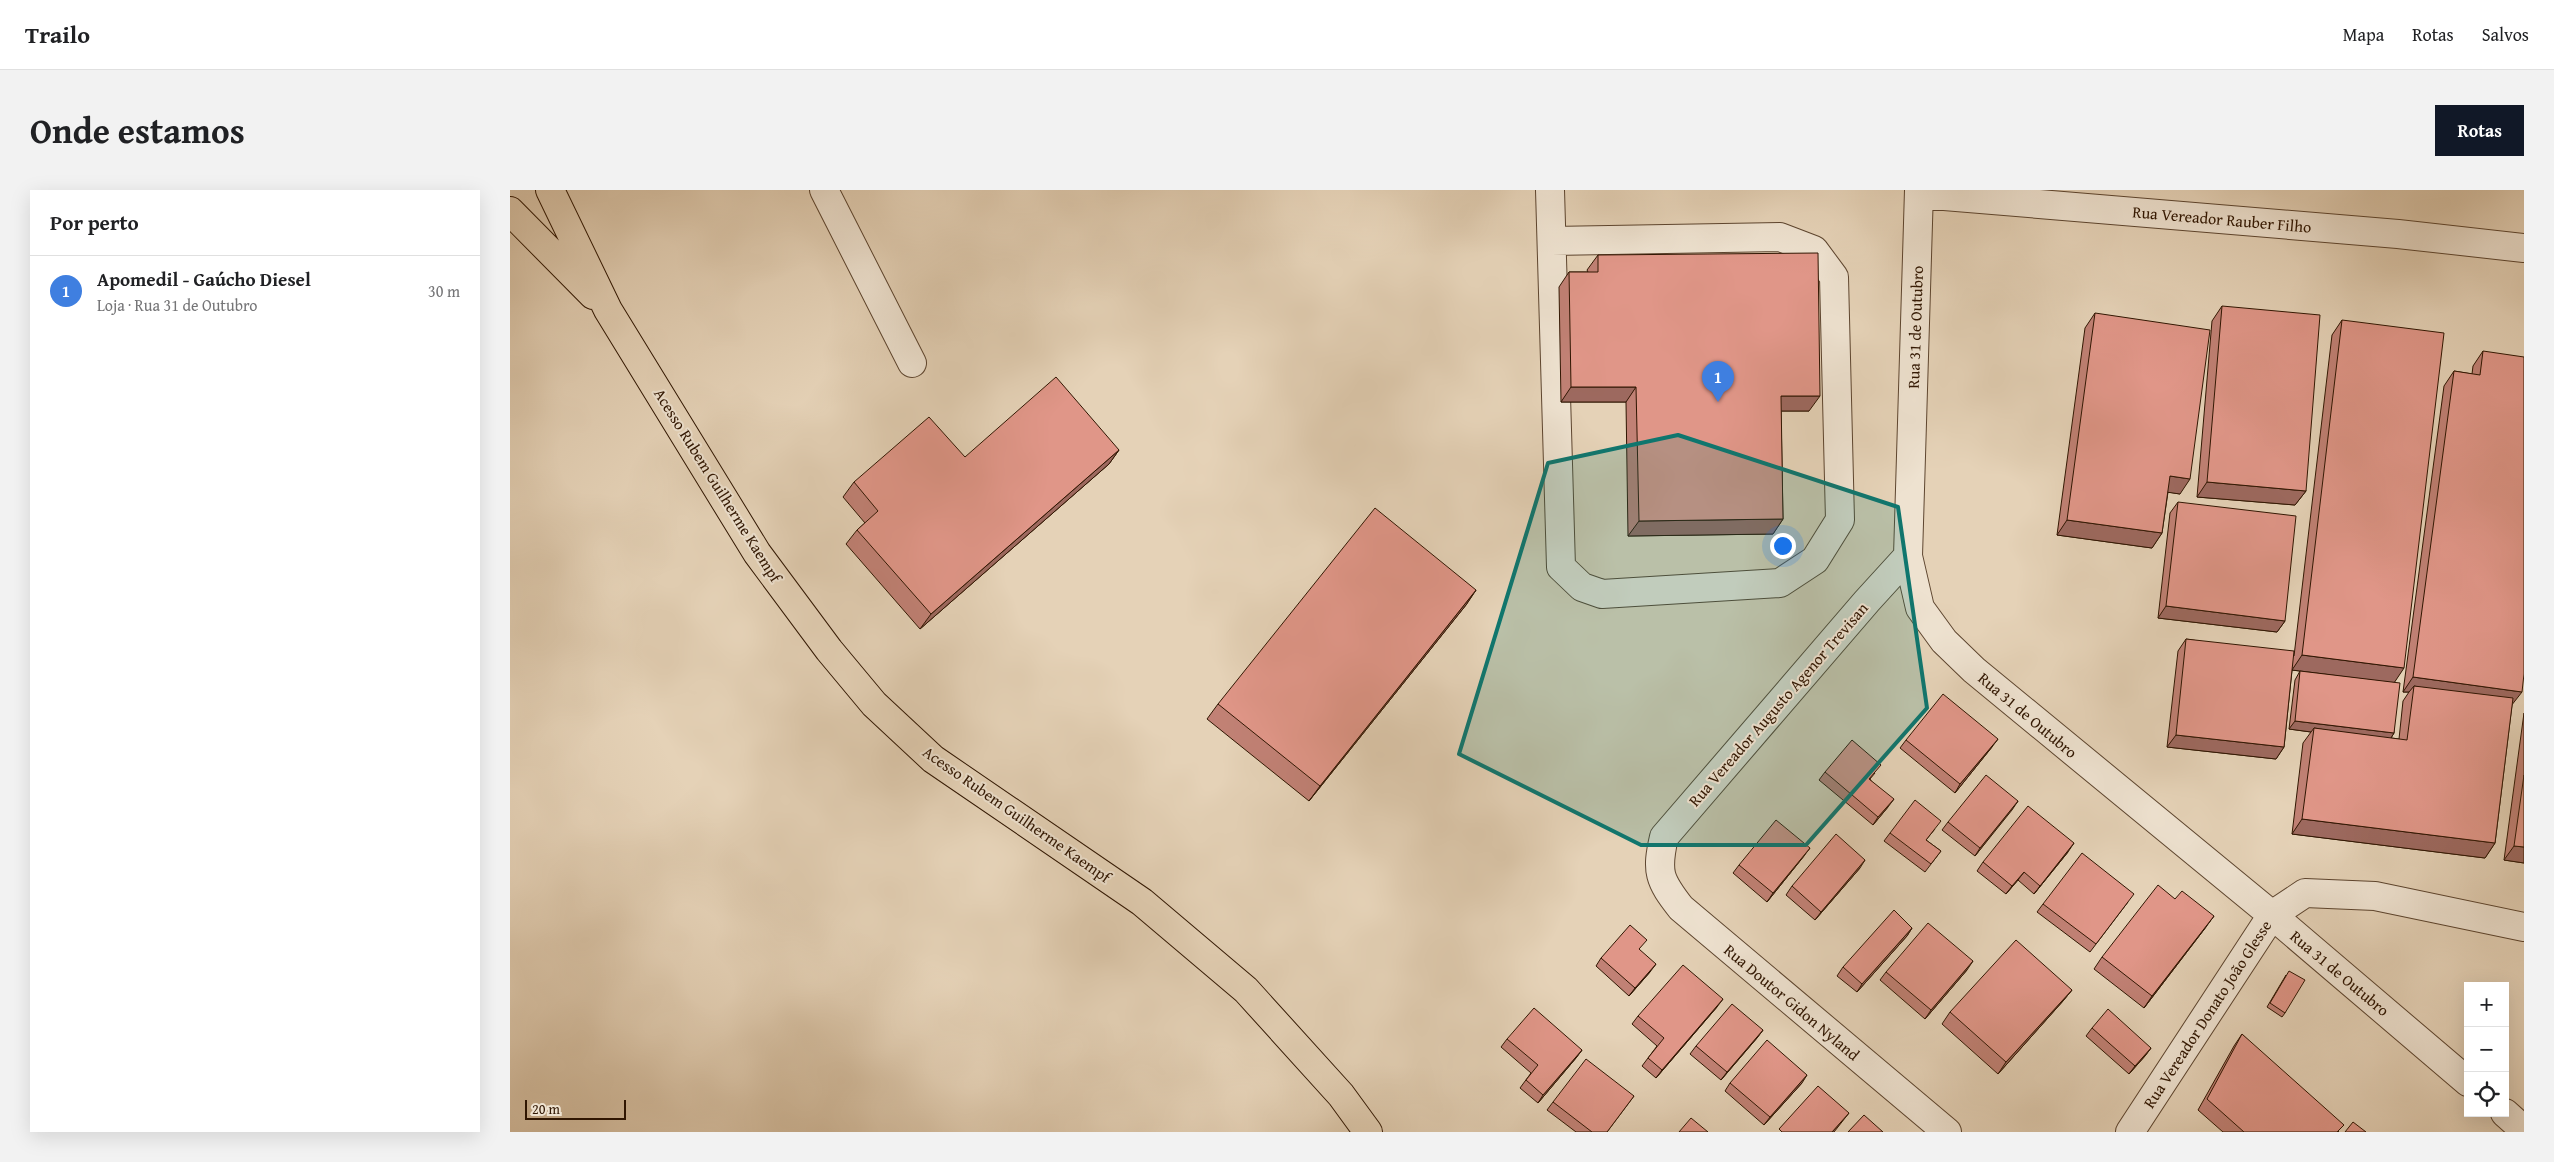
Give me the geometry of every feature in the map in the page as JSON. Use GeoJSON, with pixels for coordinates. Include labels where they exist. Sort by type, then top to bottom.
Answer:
{"type":"FeatureCollection","features":[{"type":"Feature","properties":{"kind":"main road","name":"Acesso Rubem Guilherme Kaempf"},"geometry":{"type":"LineString","coordinates":[[550,190],[608,310],[757,553],[829,650],[874,704],[933,759],[1142,902],[1246,990],[1341,1095],[1368,1132]]}},
{"type":"Feature","properties":{"kind":"main road","name":"Acesso Rubem Guilherme Kaempf"},"geometry":{"type":"LineString","coordinates":[[511,213],[608,310]]}},
{"type":"Feature","properties":{"kind":"street"},"geometry":{"type":"LineString","coordinates":[[824,190],[912,363]]}},
{"type":"Feature","properties":{"kind":"street"},"geometry":{"type":"LineString","coordinates":[[1550,190],[1561,568],[1582,587],[1602,594],[1780,583],[1814,560],[1840,520],[1834,276],[1814,250],[1780,237],[1552,241]]}},
{"type":"Feature","properties":{"kind":"street","name":"Rua Vereador Rauber Filho"},"geometry":{"type":"LineString","coordinates":[[1920,192],[2398,234],[2524,248]]}},
{"type":"Feature","properties":{"kind":"street","name":"Rua 31 de Outubro"},"geometry":{"type":"LineString","coordinates":[[1920,192],[1908,556],[1920,608],[1944,641],[1974,670],[2272,915],[2464,1079]]}},
{"type":"Feature","properties":{"kind":"street","name":"Rua Vereador Augusto Agenor Trevisan"},"geometry":{"type":"LineString","coordinates":[[1659,859],[1664,836],[1866,601],[1908,556]]}},
{"type":"Feature","properties":{"kind":"street","name":"Rua Doutor Gidon Nyland"},"geometry":{"type":"LineString","coordinates":[[1659,859],[1664,887],[1681,908],[1946,1132]]}},
{"type":"Feature","properties":{"kind":"street","name":"Rua Vereador Donato João Glesse"},"geometry":{"type":"LineString","coordinates":[[2130,1132],[2272,915],[2305,893],[2375,896],[2524,927]]}},
{"type":"Feature","properties":{"kind":"street"},"geometry":{"type":"LineString","coordinates":[[2509,1117],[2524,1130]]}},
{"type":"Feature","properties":{"kind":"highlighted area"},"geometry":{"type":"Polygon","coordinates":[[[1678,435],[1898,507],[1927,708],[1806,845],[1641,845],[1459,754],[1548,463],[1678,435]]]}},
{"type":"Feature","properties":{"kind":"building"},"geometry":{"type":"Polygon","coordinates":[[[1818,253],[1820,396],[1781,396],[1783,519],[1639,521],[1636,387],[1571,387],[1569,272],[1598,272],[1598,255],[1818,253]]]}},
{"type":"Feature","properties":{"kind":"building"},"geometry":{"type":"Polygon","coordinates":[[[2222,306],[2320,315],[2306,491],[2207,482],[2222,306]]]}},
{"type":"Feature","properties":{"kind":"building"},"geometry":{"type":"Polygon","coordinates":[[[2095,313],[2210,330],[2190,479],[2170,476],[2162,533],[2067,520],[2095,313]]]}},
{"type":"Feature","properties":{"kind":"building"},"geometry":{"type":"Polygon","coordinates":[[[2342,320],[2444,333],[2404,668],[2302,655],[2342,320]]]}},
{"type":"Feature","properties":{"kind":"building"},"geometry":{"type":"Polygon","coordinates":[[[2483,351],[2524,357],[2524,674],[2522,692],[2413,677],[2454,371],[2480,375],[2483,351]]]}},
{"type":"Feature","properties":{"kind":"building"},"geometry":{"type":"Polygon","coordinates":[[[1056,377],[1119,450],[931,614],[857,530],[878,511],[854,482],[929,417],[965,457],[1056,377]]]}},
{"type":"Feature","properties":{"kind":"building"},"geometry":{"type":"Polygon","coordinates":[[[2178,502],[2296,516],[2285,621],[2166,606],[2178,502]]]}},
{"type":"Feature","properties":{"kind":"building"},"geometry":{"type":"Polygon","coordinates":[[[1375,508],[1476,590],[1320,786],[1218,704],[1375,508]]]}},
{"type":"Feature","properties":{"kind":"building"},"geometry":{"type":"Polygon","coordinates":[[[2186,639],[2294,651],[2284,747],[2176,735],[2186,639]]]}},
{"type":"Feature","properties":{"kind":"building"},"geometry":{"type":"Polygon","coordinates":[[[2300,671],[2400,683],[2394,733],[2295,721],[2300,671]]]}},
{"type":"Feature","properties":{"kind":"building"},"geometry":{"type":"Polygon","coordinates":[[[2414,686],[2513,698],[2495,843],[2302,819],[2314,728],[2407,740],[2414,686]]]}},
{"type":"Feature","properties":{"kind":"building"},"geometry":{"type":"Polygon","coordinates":[[[1943,694],[1998,739],[1960,784],[1906,740],[1943,694]]]}},
{"type":"Feature","properties":{"kind":"building"},"geometry":{"type":"Polygon","coordinates":[[[1852,740],[1881,765],[1869,779],[1894,799],[1878,817],[1825,772],[1852,740]]]}},
{"type":"Feature","properties":{"kind":"building"},"geometry":{"type":"Polygon","coordinates":[[[1986,775],[2018,801],[1980,848],[1948,822],[1986,775]]]}},
{"type":"Feature","properties":{"kind":"building"},"geometry":{"type":"Polygon","coordinates":[[[2524,775],[2524,847],[2514,846],[2524,775]]]}},
{"type":"Feature","properties":{"kind":"building"},"geometry":{"type":"Polygon","coordinates":[[[1915,800],[1941,821],[1926,840],[1941,851],[1931,864],[1890,833],[1915,800]]]}},
{"type":"Feature","properties":{"kind":"building"},"geometry":{"type":"Polygon","coordinates":[[[2028,806],[2074,843],[2040,886],[2024,872],[2012,886],[1983,862],[2028,806]]]}},
{"type":"Feature","properties":{"kind":"building"},"geometry":{"type":"Polygon","coordinates":[[[1776,820],[1810,848],[1773,893],[1739,865],[1776,820]]]}},
{"type":"Feature","properties":{"kind":"building"},"geometry":{"type":"Polygon","coordinates":[[[1836,834],[1865,860],[1821,912],[1792,886],[1836,834]]]}},
{"type":"Feature","properties":{"kind":"building"},"geometry":{"type":"Polygon","coordinates":[[[2082,853],[2134,894],[2096,944],[2043,904],[2082,853]]]}},
{"type":"Feature","properties":{"kind":"building"},"geometry":{"type":"Polygon","coordinates":[[[2158,885],[2175,899],[2182,891],[2214,916],[2152,996],[2102,957],[2158,885]]]}},
{"type":"Feature","properties":{"kind":"building"},"geometry":{"type":"Polygon","coordinates":[[[1894,910],[1912,928],[1862,984],[1843,967],[1894,910]]]}},
{"type":"Feature","properties":{"kind":"building"},"geometry":{"type":"Polygon","coordinates":[[[1928,923],[1973,961],[1931,1010],[1886,972],[1928,923]]]}},
{"type":"Feature","properties":{"kind":"building"},"geometry":{"type":"Polygon","coordinates":[[[1630,925],[1647,940],[1639,949],[1656,964],[1635,988],[1601,958],[1630,925]]]}},
{"type":"Feature","properties":{"kind":"building"},"geometry":{"type":"Polygon","coordinates":[[[2016,940],[2072,990],[2006,1062],[1950,1012],[2016,940]]]}},
{"type":"Feature","properties":{"kind":"building"},"geometry":{"type":"Polygon","coordinates":[[[1683,965],[1723,999],[1662,1070],[1648,1058],[1664,1038],[1638,1016],[1683,965]]]}},
{"type":"Feature","properties":{"kind":"building"},"geometry":{"type":"Polygon","coordinates":[[[2289,971],[2305,980],[2285,1013],[2270,1003],[2289,971]]]}},
{"type":"Feature","properties":{"kind":"building"},"geometry":{"type":"Polygon","coordinates":[[[1732,1004],[1763,1030],[1727,1072],[1696,1046],[1732,1004]]]}},
{"type":"Feature","properties":{"kind":"building"},"geometry":{"type":"Polygon","coordinates":[[[1534,1008],[1582,1050],[1543,1095],[1526,1080],[1538,1065],[1507,1039],[1534,1008]]]}},
{"type":"Feature","properties":{"kind":"building"},"geometry":{"type":"Polygon","coordinates":[[[2108,1009],[2151,1048],[2135,1066],[2092,1028],[2108,1009]]]}},
{"type":"Feature","properties":{"kind":"building"},"geometry":{"type":"Polygon","coordinates":[[[2242,1034],[2344,1125],[2337,1132],[2244,1132],[2207,1099],[2242,1034]]]}},
{"type":"Feature","properties":{"kind":"building"},"geometry":{"type":"Polygon","coordinates":[[[1767,1040],[1807,1075],[1770,1117],[1730,1083],[1767,1040]]]}},
{"type":"Feature","properties":{"kind":"building"},"geometry":{"type":"Polygon","coordinates":[[[1586,1059],[1634,1096],[1607,1132],[1592,1132],[1553,1102],[1586,1059]]]}},
{"type":"Feature","properties":{"kind":"building"},"geometry":{"type":"Polygon","coordinates":[[[1818,1086],[1849,1113],[1832,1132],[1782,1132],[1779,1129],[1818,1086]]]}},
{"type":"Feature","properties":{"kind":"building"},"geometry":{"type":"Polygon","coordinates":[[[1864,1115],[1883,1132],[1848,1132],[1864,1115]]]}},
{"type":"Feature","properties":{"kind":"building"},"geometry":{"type":"Polygon","coordinates":[[[1691,1118],[1708,1132],[1679,1132],[1691,1118]]]}},
{"type":"Feature","properties":{"kind":"building"},"geometry":{"type":"Polygon","coordinates":[[[2353,1122],[2366,1132],[2345,1132],[2353,1122]]]}},
{"type":"Feature","properties":{"kind":"place","name":"Apomedil - Gaúcho Diesel"},"geometry":{"type":"Point","coordinates":[1718,402]}}]}
